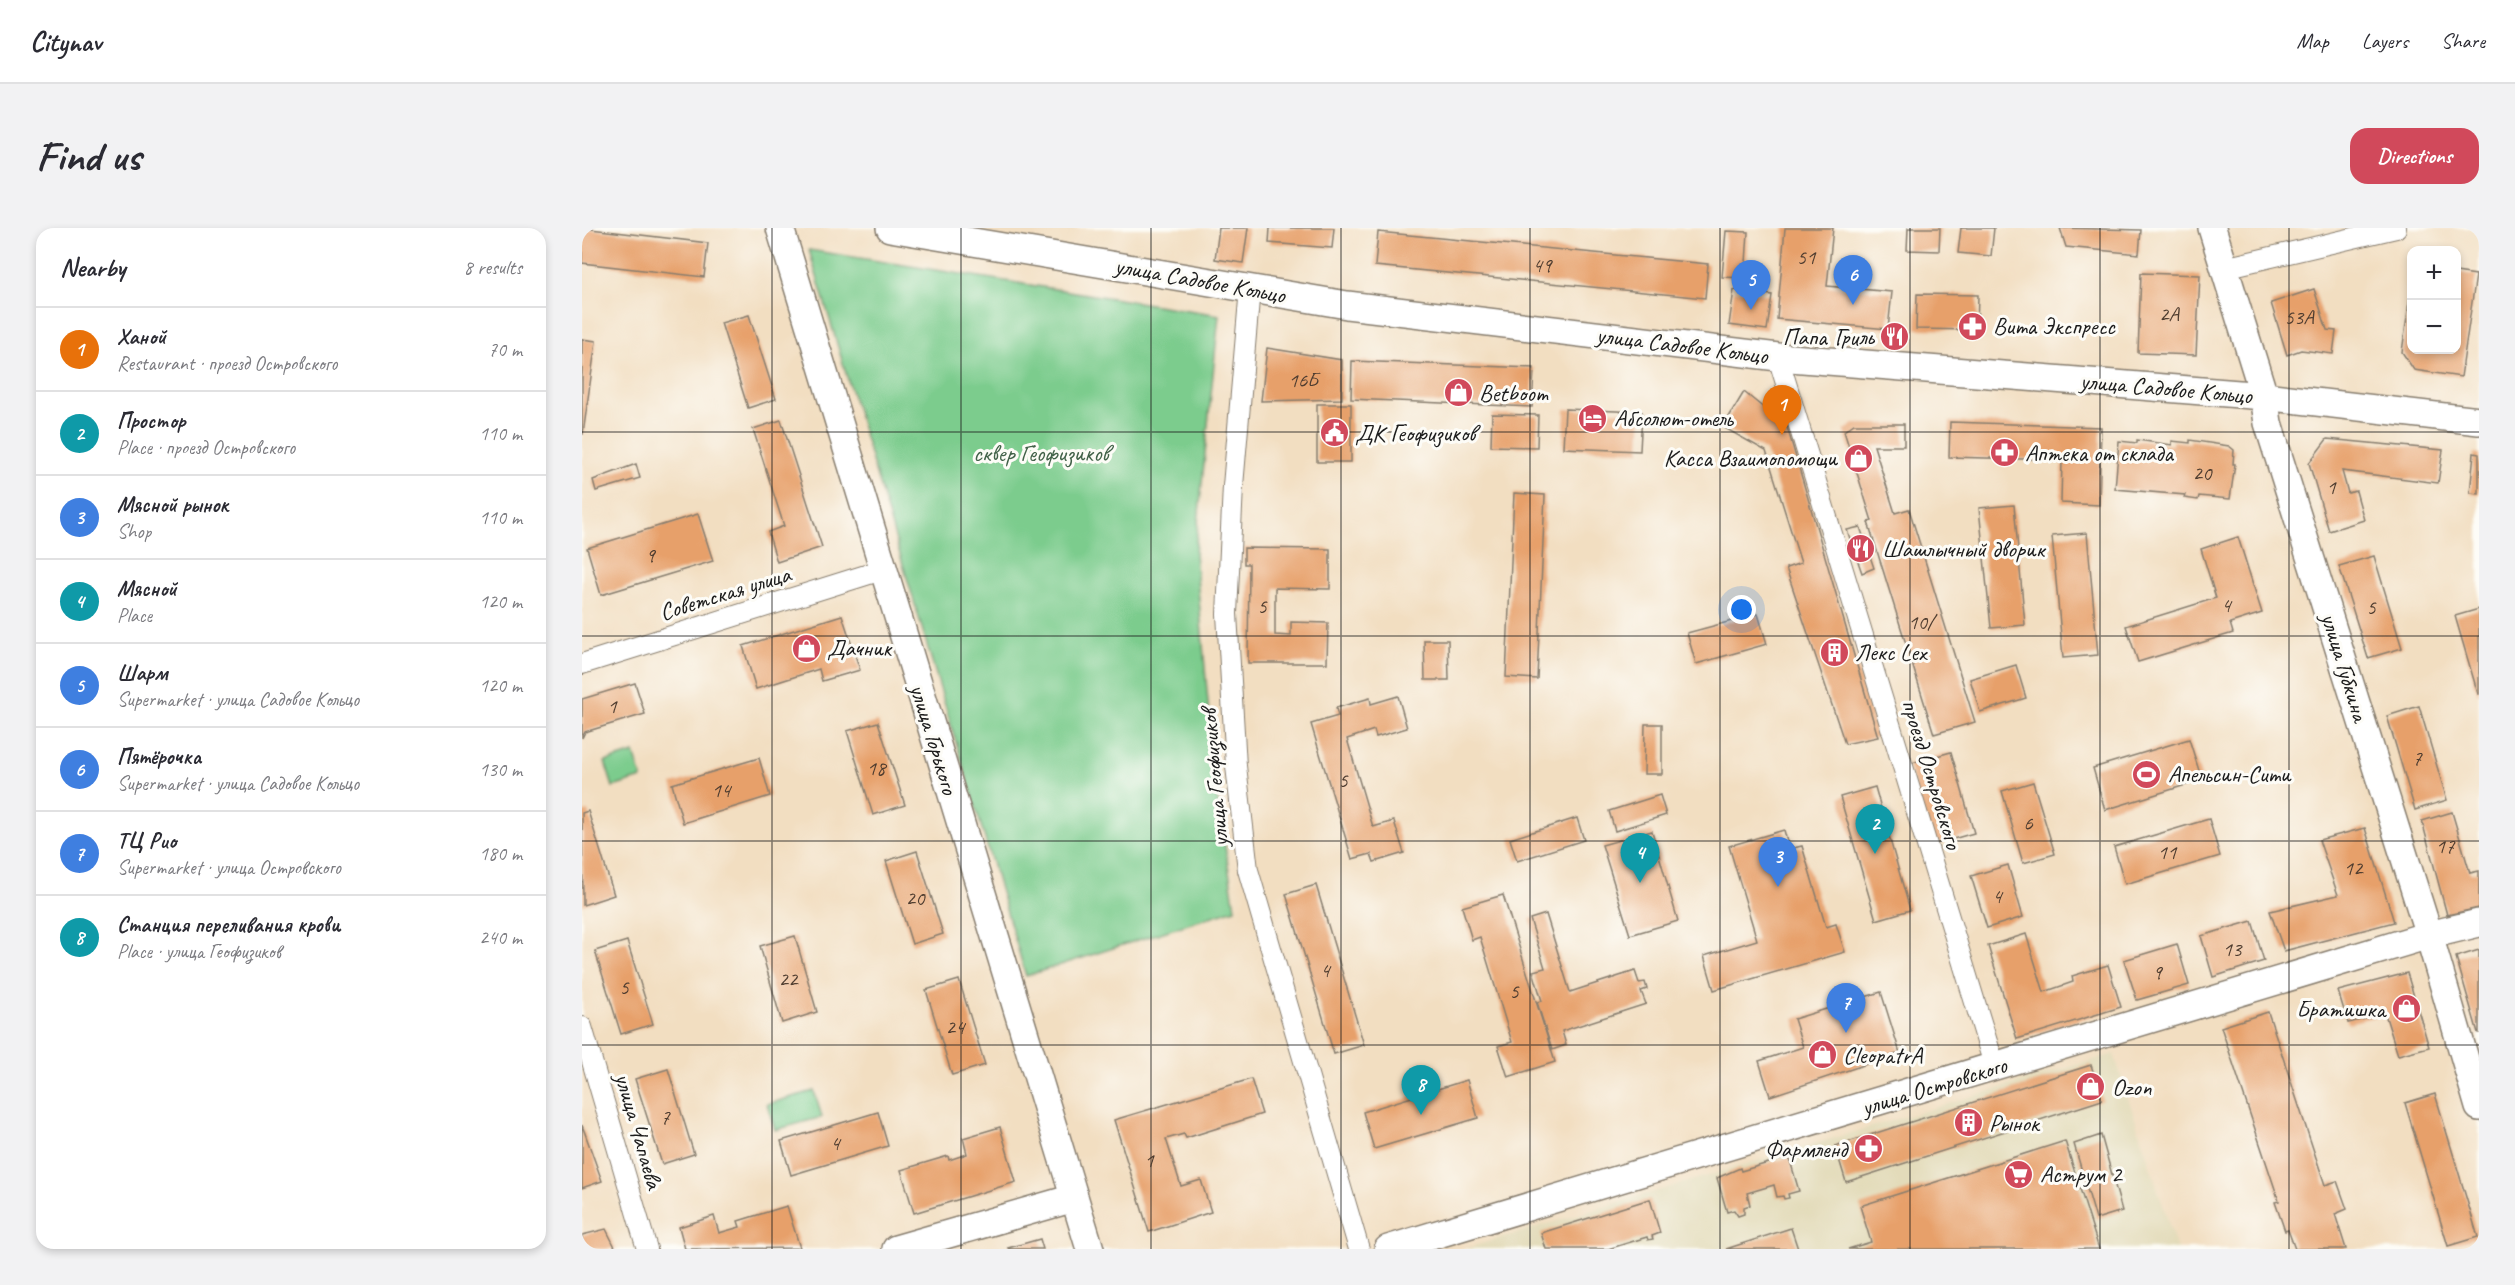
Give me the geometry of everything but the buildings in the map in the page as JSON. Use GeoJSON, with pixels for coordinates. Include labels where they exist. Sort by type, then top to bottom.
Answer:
{"type":"FeatureCollection","features":[{"type":"Feature","properties":{"kind":"street","name":"улица Горького"},"geometry":{"type":"LineString","coordinates":[[780,228],[1090,1249]]}},
{"type":"Feature","properties":{"kind":"street","name":"улица Садовое Кольцо"},"geometry":{"type":"LineString","coordinates":[[890,228],[1347,305],[1778,357],[2264,396],[2479,420]]}},
{"type":"Feature","properties":{"kind":"street","name":"улица Губкина"},"geometry":{"type":"LineString","coordinates":[[2212,228],[2264,396],[2272,434],[2429,935],[2479,1107]]}},
{"type":"Feature","properties":{"kind":"street"},"geometry":{"type":"LineString","coordinates":[[2224,268],[2396,228]]}},
{"type":"Feature","properties":{"kind":"street","name":"улица Геофизиков"},"geometry":{"type":"LineString","coordinates":[[1250,288],[1233,486],[1227,614],[1236,766],[1248,870],[1359,1249]]}},
{"type":"Feature","properties":{"kind":"street","name":"проезд Островского"},"geometry":{"type":"LineString","coordinates":[[1778,357],[1995,1068]]}},
{"type":"Feature","properties":{"kind":"street","name":"Советская улица"},"geometry":{"type":"LineString","coordinates":[[582,664],[882,570]]}},
{"type":"Feature","properties":{"kind":"street","name":"улица Островского"},"geometry":{"type":"LineString","coordinates":[[1388,1249],[1995,1068],[2429,935],[2479,923]]}},
{"type":"Feature","properties":{"kind":"street","name":"улица Чапаева"},"geometry":{"type":"LineString","coordinates":[[582,1027],[647,1249]]}},
{"type":"Feature","properties":{"kind":"street"},"geometry":{"type":"LineString","coordinates":[[897,1249],[1074,1198]]}},
{"type":"Feature","properties":{"kind":"shaded area"},"geometry":{"type":"Polygon","coordinates":[[[2114,1054],[2177,1249],[1464,1249],[2114,1054]]]}},
{"type":"Feature","properties":{"kind":"green space","name":"cквер Геофизиков"},"geometry":{"type":"Polygon","coordinates":[[[809,250],[1219,315],[1195,553],[1215,783],[1235,909],[1026,976],[809,250]]]}},
{"type":"Feature","properties":{"kind":"green space"},"geometry":{"type":"Polygon","coordinates":[[[634,753],[642,778],[613,787],[605,762],[634,753]]]}},
{"type":"Feature","properties":{"kind":"green space"},"geometry":{"type":"Polygon","coordinates":[[[814,1091],[822,1117],[775,1130],[767,1104],[814,1091]]]}},
{"type":"Feature","properties":{"kind":"place","name":"Пятёрочка"},"geometry":{"type":"Point","coordinates":[1853,305]}},
{"type":"Feature","properties":{"kind":"place","name":"Шарм"},"geometry":{"type":"Point","coordinates":[1751,310]}},
{"type":"Feature","properties":{"kind":"place","name":"Вита Экспресс"},"geometry":{"type":"Point","coordinates":[1972,326]}},
{"type":"Feature","properties":{"kind":"place","name":"Папа Гриль"},"geometry":{"type":"Point","coordinates":[1895,337]}},
{"type":"Feature","properties":{"kind":"place","name":"Betboom"},"geometry":{"type":"Point","coordinates":[1458,393]}},
{"type":"Feature","properties":{"kind":"place","name":"Абсолют-отель"},"geometry":{"type":"Point","coordinates":[1593,418]}},
{"type":"Feature","properties":{"kind":"place","name":"ДК Геофизиков"},"geometry":{"type":"Point","coordinates":[1334,433]}},
{"type":"Feature","properties":{"kind":"place","name":"Ханой"},"geometry":{"type":"Point","coordinates":[1782,435]}},
{"type":"Feature","properties":{"kind":"place","name":"Аптека от склада"},"geometry":{"type":"Point","coordinates":[2004,453]}},
{"type":"Feature","properties":{"kind":"place","name":"Касса Взаимопомощи"},"geometry":{"type":"Point","coordinates":[1858,458]}},
{"type":"Feature","properties":{"kind":"place","name":"Шашлычный дворик"},"geometry":{"type":"Point","coordinates":[1861,549]}},
{"type":"Feature","properties":{"kind":"place","name":"Дачник"},"geometry":{"type":"Point","coordinates":[806,648]}},
{"type":"Feature","properties":{"kind":"place","name":"Лекс Lex"},"geometry":{"type":"Point","coordinates":[1834,652]}},
{"type":"Feature","properties":{"kind":"place","name":"Апельсин-Сити"},"geometry":{"type":"Point","coordinates":[2147,774]}},
{"type":"Feature","properties":{"kind":"place","name":"Простор"},"geometry":{"type":"Point","coordinates":[1875,854]}},
{"type":"Feature","properties":{"kind":"place","name":"Мясной"},"geometry":{"type":"Point","coordinates":[1640,883]}},
{"type":"Feature","properties":{"kind":"place","name":"Мясной рынок"},"geometry":{"type":"Point","coordinates":[1778,887]}},
{"type":"Feature","properties":{"kind":"place","name":"Братишка"},"geometry":{"type":"Point","coordinates":[2406,1009]}},
{"type":"Feature","properties":{"kind":"place","name":"ТЦ Рио"},"geometry":{"type":"Point","coordinates":[1846,1033]}},
{"type":"Feature","properties":{"kind":"place","name":"CleopatrA"},"geometry":{"type":"Point","coordinates":[1822,1055]}},
{"type":"Feature","properties":{"kind":"place","name":"Ozon"},"geometry":{"type":"Point","coordinates":[2091,1087]}},
{"type":"Feature","properties":{"kind":"place","name":"Станция переливания крови"},"geometry":{"type":"Point","coordinates":[1421,1115]}},
{"type":"Feature","properties":{"kind":"place","name":"Рынок"},"geometry":{"type":"Point","coordinates":[1968,1123]}},
{"type":"Feature","properties":{"kind":"place","name":"Фармленд"},"geometry":{"type":"Point","coordinates":[1868,1149]}},
{"type":"Feature","properties":{"kind":"place","name":"Аструм 2"},"geometry":{"type":"Point","coordinates":[2019,1174]}}]}
